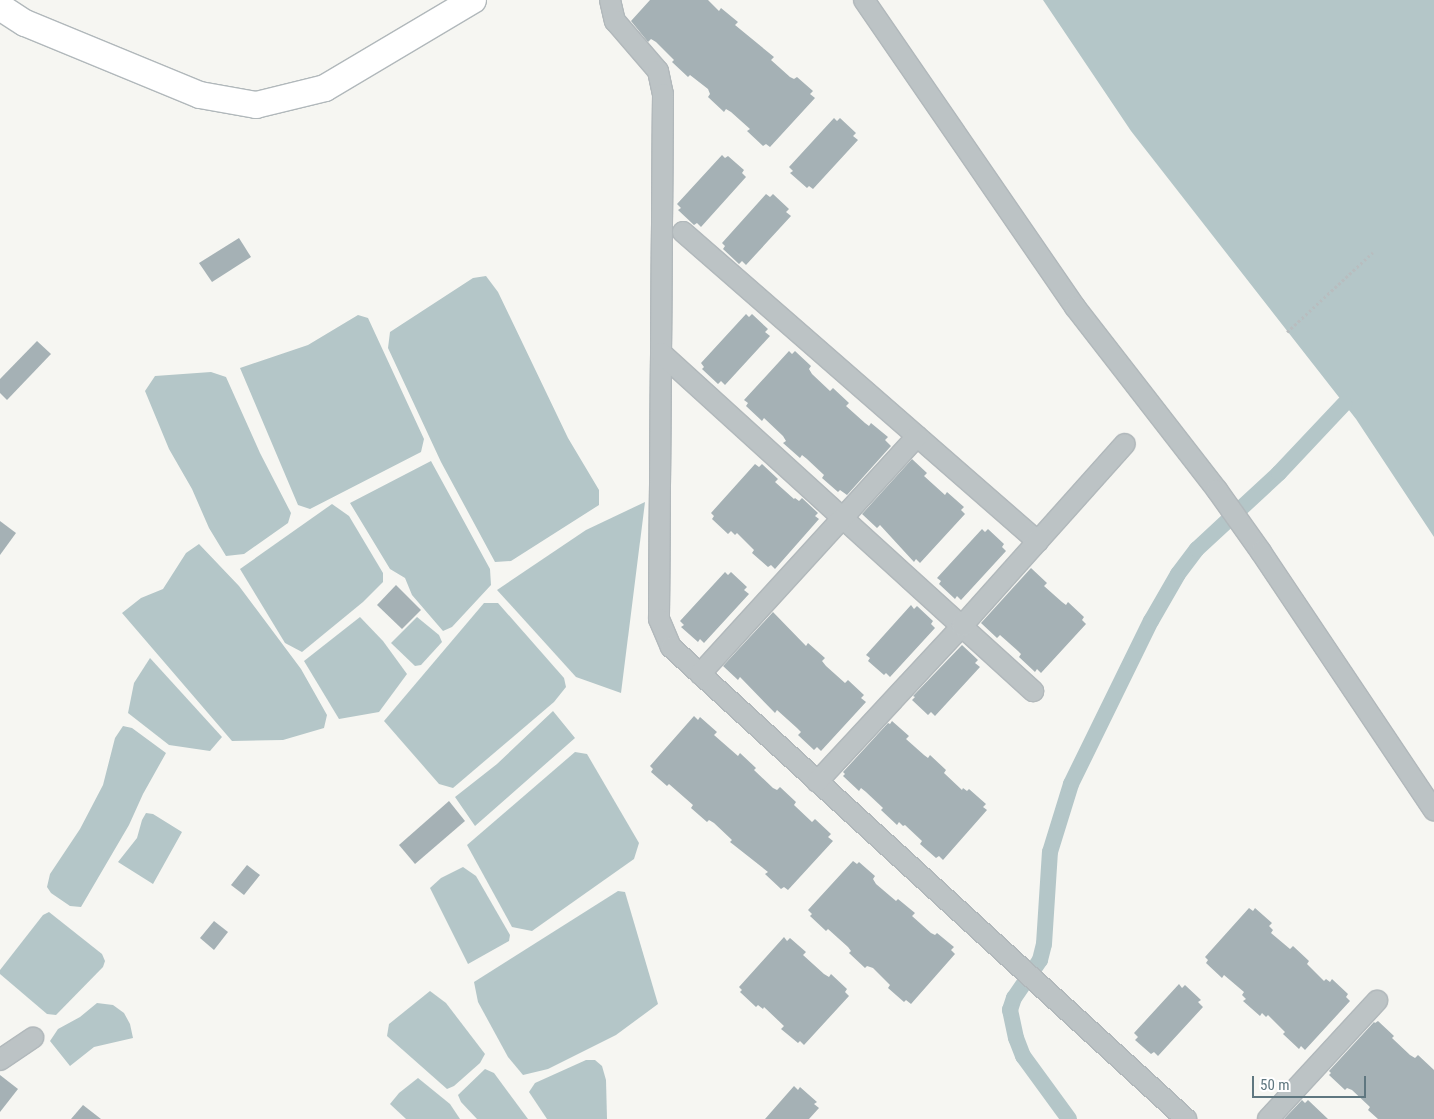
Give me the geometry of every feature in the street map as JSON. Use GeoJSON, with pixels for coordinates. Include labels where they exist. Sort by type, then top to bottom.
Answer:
{"type":"FeatureCollection","features":[{"type":"Feature","properties":{"kind":"main road"},"geometry":{"type":"LineString","coordinates":[[0,7],[25,23],[200,95],[256,105],[325,88],[473,0]]}},
{"type":"Feature","properties":{"kind":"street"},"geometry":{"type":"LineString","coordinates":[[610,0],[615,21],[658,71],[663,94],[659,619],[671,646],[1007,957],[1186,1119]]}},
{"type":"Feature","properties":{"kind":"street"},"geometry":{"type":"LineString","coordinates":[[864,0],[1075,307],[1217,490],[1261,552],[1434,810]]}},
{"type":"Feature","properties":{"kind":"street"},"geometry":{"type":"LineString","coordinates":[[683,232],[1038,542]]}},
{"type":"Feature","properties":{"kind":"street"},"geometry":{"type":"LineString","coordinates":[[661,353],[1033,691]]}},
{"type":"Feature","properties":{"kind":"street"},"geometry":{"type":"LineString","coordinates":[[700,674],[917,436]]}},
{"type":"Feature","properties":{"kind":"street"},"geometry":{"type":"LineString","coordinates":[[817,782],[962,626],[1125,444]]}},
{"type":"Feature","properties":{"kind":"street"},"geometry":{"type":"LineString","coordinates":[[1268,1119],[1377,1002]]}},
{"type":"Feature","properties":{"kind":"street"},"geometry":{"type":"LineString","coordinates":[[0,1060],[33,1038]]}},
{"type":"Feature","properties":{"kind":"path"},"geometry":{"type":"LineString","coordinates":[[1286,332],[1373,252]]}},
{"type":"Feature","properties":{"kind":"shaded area"},"geometry":{"type":"Polygon","coordinates":[[[1043,0],[1434,0],[1434,537],[1356,419],[1131,131],[1043,0]]]}},
{"type":"Feature","properties":{"kind":"shaded area"},"geometry":{"type":"Polygon","coordinates":[[[486,276],[498,292],[568,438],[599,490],[599,505],[511,561],[495,562],[441,462],[388,348],[390,332],[473,278],[486,276]]]}},
{"type":"Feature","properties":{"kind":"shaded area"},"geometry":{"type":"Polygon","coordinates":[[[358,315],[368,318],[424,439],[421,452],[310,509],[298,505],[240,368],[308,345],[358,315]]]}},
{"type":"Feature","properties":{"kind":"shaded area"},"geometry":{"type":"Polygon","coordinates":[[[211,372],[226,377],[260,453],[291,513],[288,523],[244,554],[226,556],[209,528],[192,489],[169,449],[145,391],[155,376],[211,372]]]}},
{"type":"Feature","properties":{"kind":"shaded area"},"geometry":{"type":"Polygon","coordinates":[[[431,461],[490,569],[491,585],[452,627],[443,631],[412,595],[405,578],[390,569],[350,503],[431,461]]]}},
{"type":"Feature","properties":{"kind":"shaded area"},"geometry":{"type":"Polygon","coordinates":[[[645,502],[621,693],[576,677],[497,590],[586,530],[645,502]]]}},
{"type":"Feature","properties":{"kind":"shaded area"},"geometry":{"type":"Polygon","coordinates":[[[332,504],[349,516],[383,573],[383,582],[363,602],[302,652],[285,643],[240,569],[332,504]]]}},
{"type":"Feature","properties":{"kind":"shaded area"},"geometry":{"type":"Polygon","coordinates":[[[199,544],[239,586],[301,669],[327,715],[324,728],[283,740],[232,741],[122,613],[141,598],[163,589],[186,553],[199,544]]]}},
{"type":"Feature","properties":{"kind":"shaded area"},"geometry":{"type":"Polygon","coordinates":[[[484,603],[498,603],[564,678],[566,687],[554,702],[453,788],[439,784],[384,721],[484,603]]]}},
{"type":"Feature","properties":{"kind":"shaded area"},"geometry":{"type":"Polygon","coordinates":[[[360,617],[383,641],[407,674],[379,712],[339,719],[304,661],[360,617]]]}},
{"type":"Feature","properties":{"kind":"shaded area"},"geometry":{"type":"Polygon","coordinates":[[[417,617],[439,635],[442,642],[421,665],[415,666],[391,643],[417,617]]]}},
{"type":"Feature","properties":{"kind":"shaded area"},"geometry":{"type":"Polygon","coordinates":[[[150,658],[222,737],[210,751],[169,745],[128,713],[134,683],[150,658]]]}},
{"type":"Feature","properties":{"kind":"shaded area"},"geometry":{"type":"Polygon","coordinates":[[[553,711],[575,738],[475,826],[455,797],[497,764],[553,711]]]}},
{"type":"Feature","properties":{"kind":"shaded area"},"geometry":{"type":"Polygon","coordinates":[[[123,726],[132,728],[166,753],[143,794],[129,825],[81,907],[70,906],[51,893],[47,887],[50,874],[80,829],[103,785],[115,738],[123,726]]]}},
{"type":"Feature","properties":{"kind":"shaded area"},"geometry":{"type":"Polygon","coordinates":[[[575,752],[587,754],[639,843],[634,859],[532,931],[512,927],[467,845],[575,752]]]}},
{"type":"Feature","properties":{"kind":"shaded area"},"geometry":{"type":"Polygon","coordinates":[[[146,813],[153,814],[182,832],[153,884],[118,862],[137,838],[146,813]]]}},
{"type":"Feature","properties":{"kind":"shaded area"},"geometry":{"type":"Polygon","coordinates":[[[463,867],[476,876],[510,935],[509,941],[468,964],[430,888],[441,878],[463,867]]]}},
{"type":"Feature","properties":{"kind":"shaded area"},"geometry":{"type":"Polygon","coordinates":[[[618,891],[625,892],[658,1004],[616,1035],[548,1069],[523,1075],[508,1057],[478,1002],[474,982],[618,891]]]}},
{"type":"Feature","properties":{"kind":"shaded area"},"geometry":{"type":"Polygon","coordinates":[[[49,912],[102,954],[105,961],[103,967],[56,1015],[47,1014],[0,974],[0,970],[43,915],[49,912]]]}},
{"type":"Feature","properties":{"kind":"shaded area"},"geometry":{"type":"Polygon","coordinates":[[[430,991],[446,1003],[485,1054],[480,1063],[454,1086],[447,1089],[387,1036],[389,1024],[430,991]]]}},
{"type":"Feature","properties":{"kind":"shaded area"},"geometry":{"type":"Polygon","coordinates":[[[97,1003],[113,1005],[124,1013],[130,1024],[133,1038],[94,1047],[70,1066],[50,1041],[58,1029],[80,1017],[97,1003]]]}},
{"type":"Feature","properties":{"kind":"shaded area"},"geometry":{"type":"Polygon","coordinates":[[[586,1060],[595,1060],[602,1066],[606,1080],[607,1119],[547,1119],[529,1092],[535,1083],[586,1060]]]}},
{"type":"Feature","properties":{"kind":"shaded area"},"geometry":{"type":"Polygon","coordinates":[[[485,1069],[494,1073],[528,1119],[477,1119],[461,1102],[458,1095],[485,1069]]]}},
{"type":"Feature","properties":{"kind":"shaded area"},"geometry":{"type":"Polygon","coordinates":[[[418,1078],[450,1104],[460,1119],[406,1119],[390,1104],[399,1093],[418,1078]]]}},
{"type":"Feature","properties":{"kind":"building"},"geometry":{"type":"Polygon","coordinates":[[[650,0],[708,0],[719,11],[721,8],[738,22],[735,25],[774,57],[771,60],[790,77],[794,79],[797,77],[813,91],[810,94],[815,98],[770,147],[766,144],[763,146],[747,131],[750,129],[731,112],[726,109],[724,112],[708,97],[710,94],[708,89],[690,75],[688,77],[672,62],[674,60],[656,42],[651,39],[648,42],[631,21],[650,0]]]}},
{"type":"Feature","properties":{"kind":"building"},"geometry":{"type":"Polygon","coordinates":[[[834,118],[837,121],[840,118],[856,133],[853,136],[858,140],[813,189],[809,186],[807,188],[790,173],[793,171],[789,167],[834,118]]]}},
{"type":"Feature","properties":{"kind":"building"},"geometry":{"type":"Polygon","coordinates":[[[722,155],[725,158],[728,156],[744,170],[742,173],[746,177],[701,227],[697,223],[694,225],[678,210],[681,208],[677,204],[722,155]]]}},
{"type":"Feature","properties":{"kind":"building"},"geometry":{"type":"Polygon","coordinates":[[[766,194],[770,197],[773,194],[789,209],[786,212],[791,216],[746,265],[742,261],[739,264],[723,249],[725,246],[722,243],[766,194]]]}},
{"type":"Feature","properties":{"kind":"building"},"geometry":{"type":"Polygon","coordinates":[[[239,238],[251,257],[212,282],[199,263],[239,238]]]}},
{"type":"Feature","properties":{"kind":"building"},"geometry":{"type":"Polygon","coordinates":[[[746,314],[749,317],[752,314],[768,329],[765,332],[770,336],[725,385],[721,381],[718,384],[702,369],[704,367],[701,363],[746,314]]]}},
{"type":"Feature","properties":{"kind":"building"},"geometry":{"type":"Polygon","coordinates":[[[37,341],[51,354],[7,400],[0,393],[0,379],[37,341]]]}},
{"type":"Feature","properties":{"kind":"building"},"geometry":{"type":"Polygon","coordinates":[[[789,351],[792,354],[795,351],[811,366],[809,369],[812,374],[830,391],[833,388],[849,403],[846,406],[865,423],[869,426],[871,423],[888,437],[885,440],[891,446],[847,495],[840,490],[838,492],[822,478],[824,475],[807,459],[802,455],[800,458],[783,443],[786,441],[783,436],[764,418],[762,421],[746,406],[748,403],[744,400],[789,351]]]}},
{"type":"Feature","properties":{"kind":"building"},"geometry":{"type":"Polygon","coordinates":[[[912,459],[927,473],[924,476],[945,495],[947,492],[964,507],[961,510],[965,514],[920,563],[916,559],[914,562],[880,525],[877,528],[862,514],[912,459]]]}},
{"type":"Feature","properties":{"kind":"building"},"geometry":{"type":"Polygon","coordinates":[[[755,464],[759,467],[762,464],[778,479],[775,482],[794,499],[799,501],[802,498],[818,513],[815,516],[819,519],[775,569],[771,565],[768,567],[752,553],[754,550],[737,533],[735,535],[731,531],[728,534],[712,519],[714,516],[711,513],[755,464]]]}},
{"type":"Feature","properties":{"kind":"building"},"geometry":{"type":"Polygon","coordinates":[[[0,521],[16,533],[0,555],[0,521]]]}},
{"type":"Feature","properties":{"kind":"building"},"geometry":{"type":"Polygon","coordinates":[[[982,529],[985,532],[988,529],[1004,544],[1002,547],[1006,551],[961,600],[957,596],[955,599],[939,584],[941,581],[937,578],[982,529]]]}},
{"type":"Feature","properties":{"kind":"building"},"geometry":{"type":"Polygon","coordinates":[[[1031,568],[1047,583],[1044,586],[1066,605],[1068,602],[1084,617],[1082,620],[1086,624],[1041,673],[1037,669],[1035,672],[1019,657],[1021,654],[1018,651],[1000,635],[997,638],[981,623],[1031,568]]]}},
{"type":"Feature","properties":{"kind":"building"},"geometry":{"type":"Polygon","coordinates":[[[725,572],[728,575],[731,572],[747,587],[744,590],[749,594],[704,643],[700,639],[698,642],[681,627],[684,625],[680,621],[725,572]]]}},
{"type":"Feature","properties":{"kind":"building"},"geometry":{"type":"Polygon","coordinates":[[[396,585],[421,610],[402,629],[377,605],[396,585]]]}},
{"type":"Feature","properties":{"kind":"building"},"geometry":{"type":"Polygon","coordinates":[[[911,605],[914,609],[917,606],[933,621],[931,624],[935,628],[890,677],[886,673],[884,675],[868,661],[870,658],[866,655],[911,605]]]}},
{"type":"Feature","properties":{"kind":"building"},"geometry":{"type":"Polygon","coordinates":[[[773,612],[806,646],[808,643],[825,658],[822,661],[826,666],[845,683],[848,680],[864,695],[861,698],[866,702],[821,751],[817,747],[814,750],[798,735],[801,732],[797,728],[777,710],[775,713],[740,677],[738,680],[723,666],[773,612]]]}},
{"type":"Feature","properties":{"kind":"building"},"geometry":{"type":"Polygon","coordinates":[[[962,645],[978,660],[975,663],[980,667],[935,716],[931,712],[928,715],[912,700],[915,697],[913,696],[962,645]]]}},
{"type":"Feature","properties":{"kind":"building"},"geometry":{"type":"Polygon","coordinates":[[[694,716],[698,720],[700,717],[717,732],[714,735],[738,756],[740,753],[773,788],[777,790],[780,787],[796,802],[794,805],[812,822],[815,819],[831,834],[828,837],[833,841],[788,890],[784,887],[781,889],[765,874],[768,872],[730,842],[732,840],[714,823],[709,820],[707,822],[691,808],[693,805],[669,784],[667,786],[651,772],[653,769],[650,766],[694,716]]]}},
{"type":"Feature","properties":{"kind":"building"},"geometry":{"type":"Polygon","coordinates":[[[892,721],[909,736],[906,739],[928,758],[930,755],[946,770],[944,773],[962,790],[963,788],[967,791],[969,789],[986,804],[983,807],[987,810],[943,860],[939,856],[936,858],[920,844],[922,841],[905,825],[903,826],[899,822],[897,825],[866,792],[861,788],[859,791],[843,776],[845,774],[843,772],[892,721]]]}},
{"type":"Feature","properties":{"kind":"building"},"geometry":{"type":"Polygon","coordinates":[[[449,801],[465,821],[415,864],[399,845],[449,801]]]}},
{"type":"Feature","properties":{"kind":"building"},"geometry":{"type":"Polygon","coordinates":[[[853,861],[857,864],[859,862],[875,876],[873,879],[876,884],[896,901],[898,899],[915,913],[912,916],[931,933],[935,935],[937,933],[954,947],[951,950],[955,954],[911,1004],[906,1000],[904,1002],[888,988],[890,985],[873,968],[867,966],[865,968],[849,953],[851,951],[848,947],[828,929],[826,931],[810,916],[812,914],[808,910],[853,861]]]}},
{"type":"Feature","properties":{"kind":"building"},"geometry":{"type":"Polygon","coordinates":[[[247,865],[260,875],[244,895],[231,885],[247,865]]]}},
{"type":"Feature","properties":{"kind":"building"},"geometry":{"type":"Polygon","coordinates":[[[1249,908],[1253,911],[1255,908],[1272,923],[1269,926],[1273,930],[1271,933],[1290,949],[1293,946],[1309,961],[1307,964],[1324,981],[1326,979],[1330,982],[1332,979],[1348,994],[1346,997],[1350,1001],[1305,1050],[1301,1046],[1299,1049],[1283,1034],[1285,1032],[1268,1015],[1266,1017],[1262,1013],[1260,1016],[1243,1001],[1246,999],[1242,995],[1244,992],[1224,975],[1222,978],[1206,963],[1208,960],[1205,957],[1249,908]]]}},
{"type":"Feature","properties":{"kind":"building"},"geometry":{"type":"Polygon","coordinates":[[[214,921],[228,932],[214,950],[200,938],[214,921]]]}},
{"type":"Feature","properties":{"kind":"building"},"geometry":{"type":"Polygon","coordinates":[[[784,937],[787,941],[790,938],[806,952],[803,955],[824,974],[829,977],[831,974],[847,989],[845,992],[849,996],[804,1045],[800,1041],[798,1043],[781,1029],[784,1026],[764,1007],[763,1009],[758,1005],[756,1007],[740,992],[742,990],[739,987],[784,937]]]}},
{"type":"Feature","properties":{"kind":"building"},"geometry":{"type":"Polygon","coordinates":[[[1179,984],[1182,988],[1185,985],[1201,1000],[1198,1002],[1203,1007],[1158,1056],[1154,1052],[1151,1054],[1135,1040],[1138,1037],[1134,1033],[1179,984]]]}},
{"type":"Feature","properties":{"kind":"building"},"geometry":{"type":"Polygon","coordinates":[[[1378,1021],[1410,1055],[1415,1058],[1418,1055],[1434,1070],[1434,1119],[1378,1119],[1368,1110],[1370,1107],[1352,1090],[1347,1088],[1345,1090],[1329,1075],[1331,1073],[1329,1071],[1374,1022],[1378,1021]]]}},
{"type":"Feature","properties":{"kind":"building"},"geometry":{"type":"Polygon","coordinates":[[[0,1075],[18,1089],[0,1112],[0,1075]]]}},
{"type":"Feature","properties":{"kind":"building"},"geometry":{"type":"Polygon","coordinates":[[[794,1086],[798,1090],[800,1087],[817,1102],[814,1104],[819,1108],[809,1119],[765,1119],[794,1086]]]}},
{"type":"Feature","properties":{"kind":"building"},"geometry":{"type":"Polygon","coordinates":[[[1302,1100],[1305,1103],[1308,1100],[1328,1119],[1284,1119],[1302,1100]]]}},
{"type":"Feature","properties":{"kind":"building"},"geometry":{"type":"Polygon","coordinates":[[[83,1105],[101,1119],[71,1119],[83,1105]]]}},
{"type":"Feature","properties":{"kind":"waterway"},"geometry":{"type":"LineString","coordinates":[[1069,1119],[1023,1056],[1016,1038],[1010,1010],[1014,998],[1040,960],[1044,944],[1050,852],[1071,784],[1151,621],[1178,574],[1197,549],[1279,473],[1344,404]]}}]}
